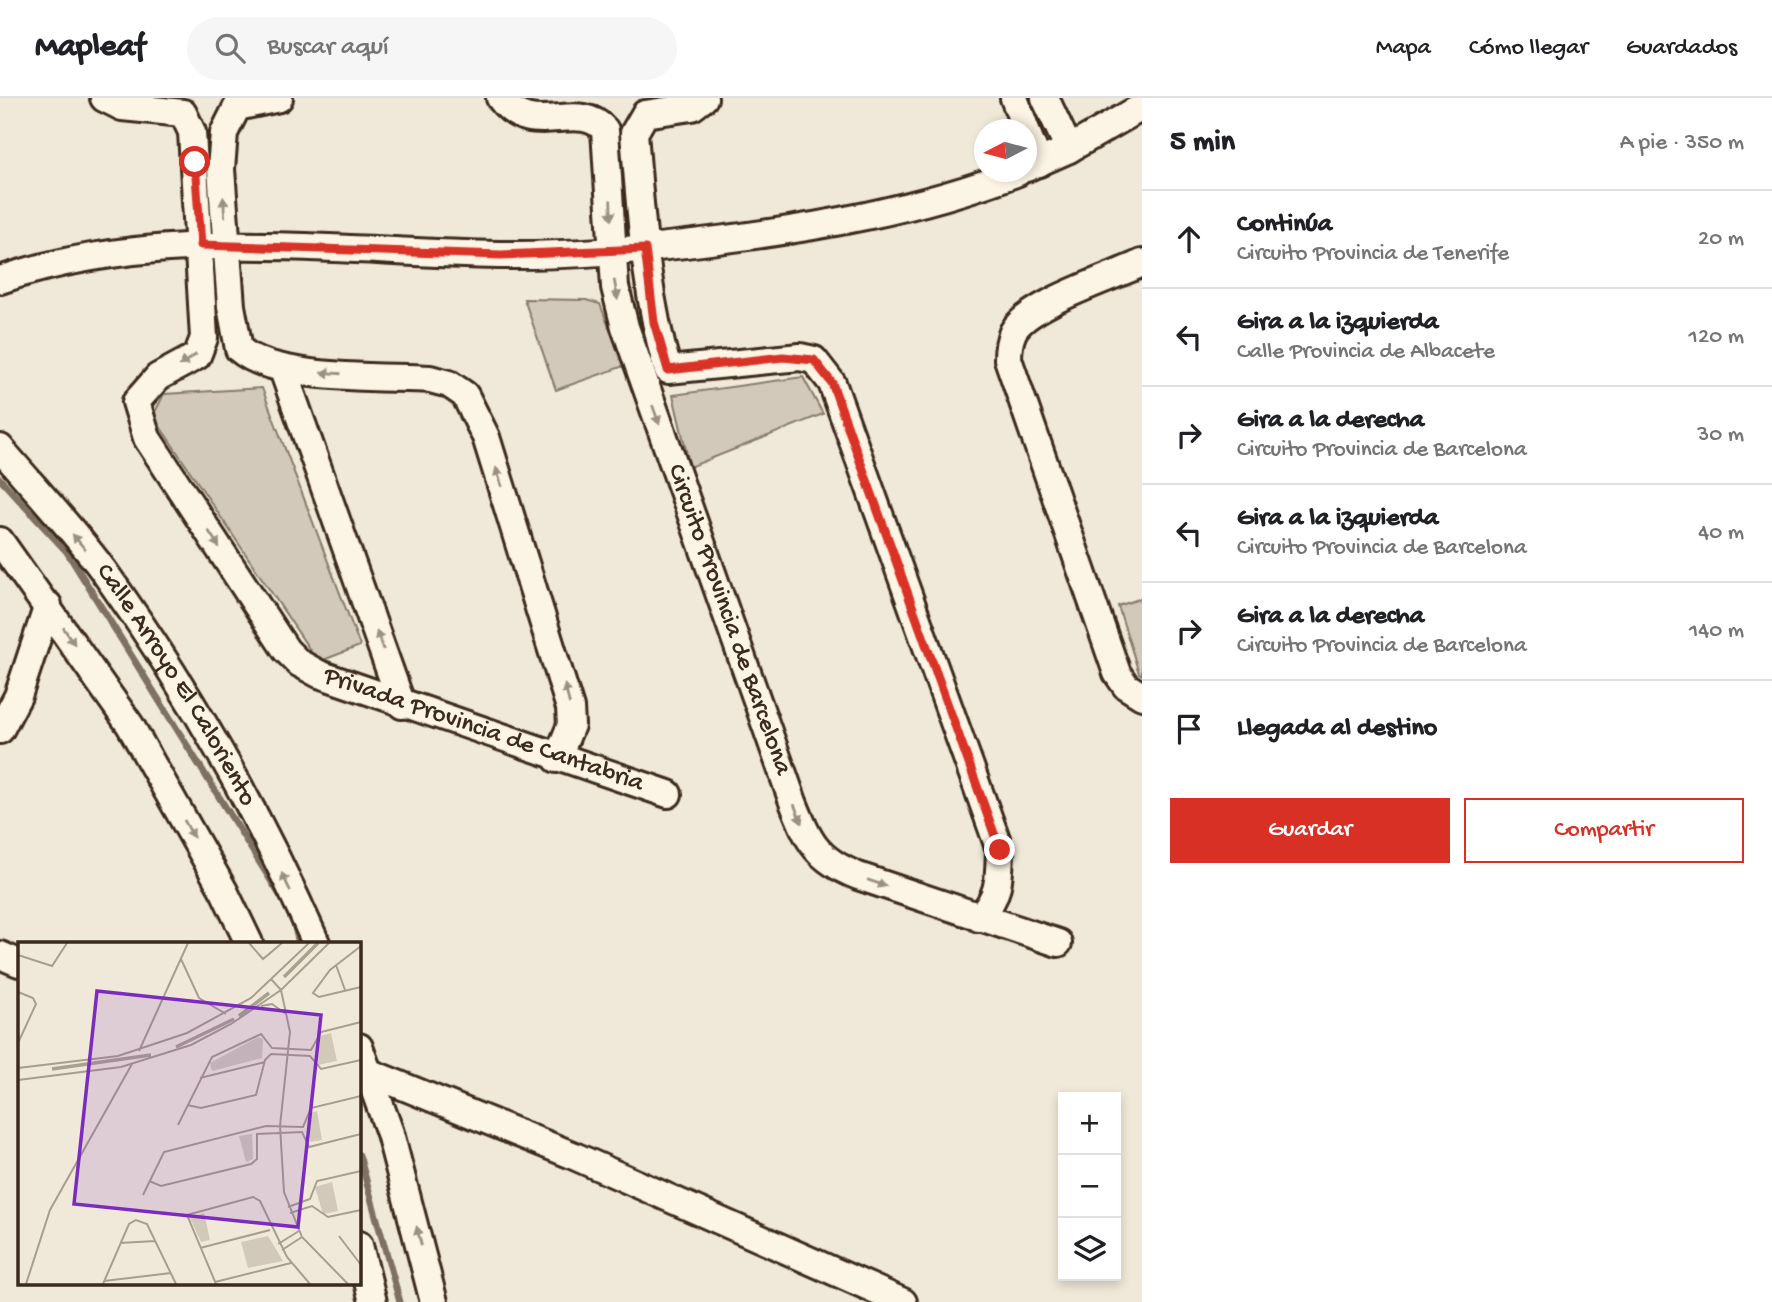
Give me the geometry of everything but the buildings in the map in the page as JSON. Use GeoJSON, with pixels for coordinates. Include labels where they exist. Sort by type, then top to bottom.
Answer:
{"type":"FeatureCollection","features":[{"type":"Feature","properties":{"kind":"street"},"geometry":{"type":"LineString","coordinates":[[104,98],[122,107],[183,113],[188,120],[234,338],[239,349],[256,361],[283,370],[430,379],[449,384],[465,395],[486,437],[564,682],[571,724],[558,759]]}},
{"type":"Feature","properties":{"kind":"street"},"geometry":{"type":"LineString","coordinates":[[214,245],[224,133],[237,107],[279,98]]}},
{"type":"Feature","properties":{"kind":"street","name":"Circuito Provincia de Barcelona"},"geometry":{"type":"LineString","coordinates":[[500,98],[510,111],[522,117],[533,120],[588,117],[598,121],[605,130],[615,287],[645,384],[793,802],[817,853],[828,863],[858,876],[979,918]]}},
{"type":"Feature","properties":{"kind":"street"},"geometry":{"type":"LineString","coordinates":[[668,370],[654,322],[634,134],[645,114],[692,107],[704,98]]}},
{"type":"Feature","properties":{"kind":"street"},"geometry":{"type":"LineString","coordinates":[[1014,98],[1022,119]]}},
{"type":"Feature","properties":{"kind":"street"},"geometry":{"type":"LineString","coordinates":[[1045,98],[1069,149]]}},
{"type":"Feature","properties":{"kind":"street"},"geometry":{"type":"LineString","coordinates":[[1037,164],[1069,149],[1142,107]]}},
{"type":"Feature","properties":{"kind":"street"},"geometry":{"type":"LineString","coordinates":[[0,280],[27,270],[109,253],[214,245],[501,255],[645,249],[796,231],[876,216],[965,192],[991,182]]}},
{"type":"Feature","properties":{"kind":"street","name":"Privada Provincia de Cantabria"},"geometry":{"type":"LineString","coordinates":[[214,245],[201,349],[190,361],[151,383],[136,402],[147,438],[279,640],[299,663],[319,674],[558,759],[668,794]]}},
{"type":"Feature","properties":{"kind":"street"},"geometry":{"type":"LineString","coordinates":[[1142,262],[1024,317],[1014,330],[1008,359],[1117,673],[1126,686],[1142,696]]}},
{"type":"Feature","properties":{"kind":"street"},"geometry":{"type":"LineString","coordinates":[[0,301],[27,270]]}},
{"type":"Feature","properties":{"kind":"street"},"geometry":{"type":"LineString","coordinates":[[645,384],[652,375],[668,370],[800,357],[814,360],[832,383],[1000,850],[1000,881],[996,896],[979,918],[1058,943]]}},
{"type":"Feature","properties":{"kind":"street"},"geometry":{"type":"LineString","coordinates":[[283,370],[402,705]]}},
{"type":"Feature","properties":{"kind":"street","name":"Calle Arroyo El Caloriento"},"geometry":{"type":"LineString","coordinates":[[0,448],[101,568],[186,691],[231,769],[316,942]]}},
{"type":"Feature","properties":{"kind":"street"},"geometry":{"type":"LineString","coordinates":[[0,541],[48,605],[130,725],[217,879],[248,942]]}},
{"type":"Feature","properties":{"kind":"street"},"geometry":{"type":"LineString","coordinates":[[0,730],[18,696],[48,605]]}},
{"type":"Feature","properties":{"kind":"street"},"geometry":{"type":"LineString","coordinates":[[0,955],[18,963]]}},
{"type":"Feature","properties":{"kind":"street"},"geometry":{"type":"LineString","coordinates":[[360,1050],[415,1219],[434,1302]]}},
{"type":"Feature","properties":{"kind":"street"},"geometry":{"type":"LineString","coordinates":[[368,1072],[572,1155],[903,1302]]}},
{"type":"Feature","properties":{"kind":"street"},"geometry":{"type":"LineString","coordinates":[[360,1249],[373,1302]]}},
{"type":"Feature","properties":{"kind":"shaded area"},"geometry":{"type":"Polygon","coordinates":[[[524,299],[586,300],[600,304],[624,366],[556,390],[524,299]]]}},
{"type":"Feature","properties":{"kind":"shaded area"},"geometry":{"type":"Polygon","coordinates":[[[803,377],[823,414],[690,467],[673,395],[803,377]]]}},
{"type":"Feature","properties":{"kind":"shaded area"},"geometry":{"type":"Polygon","coordinates":[[[262,388],[360,646],[318,662],[153,416],[164,394],[262,388]]]}},
{"type":"Feature","properties":{"kind":"shaded area"},"geometry":{"type":"Polygon","coordinates":[[[1142,598],[1142,675],[1139,673],[1118,606],[1142,598]]]}},
{"type":"Feature","properties":{"kind":"waterway"},"geometry":{"type":"LineString","coordinates":[[0,479],[67,552],[283,900]]}},
{"type":"Feature","properties":{"kind":"waterway"},"geometry":{"type":"LineString","coordinates":[[294,924],[299,942]]}},
{"type":"Feature","properties":{"kind":"waterway"},"geometry":{"type":"LineString","coordinates":[[360,1159],[400,1302]]}},
{"type":"Feature","properties":{"kind":"route"},"geometry":{"type":"LineString","coordinates":[[195,162],[201,245],[501,255],[645,249],[654,322],[668,370],[783,357],[814,360],[824,369],[832,383],[1000,850]]}}]}
